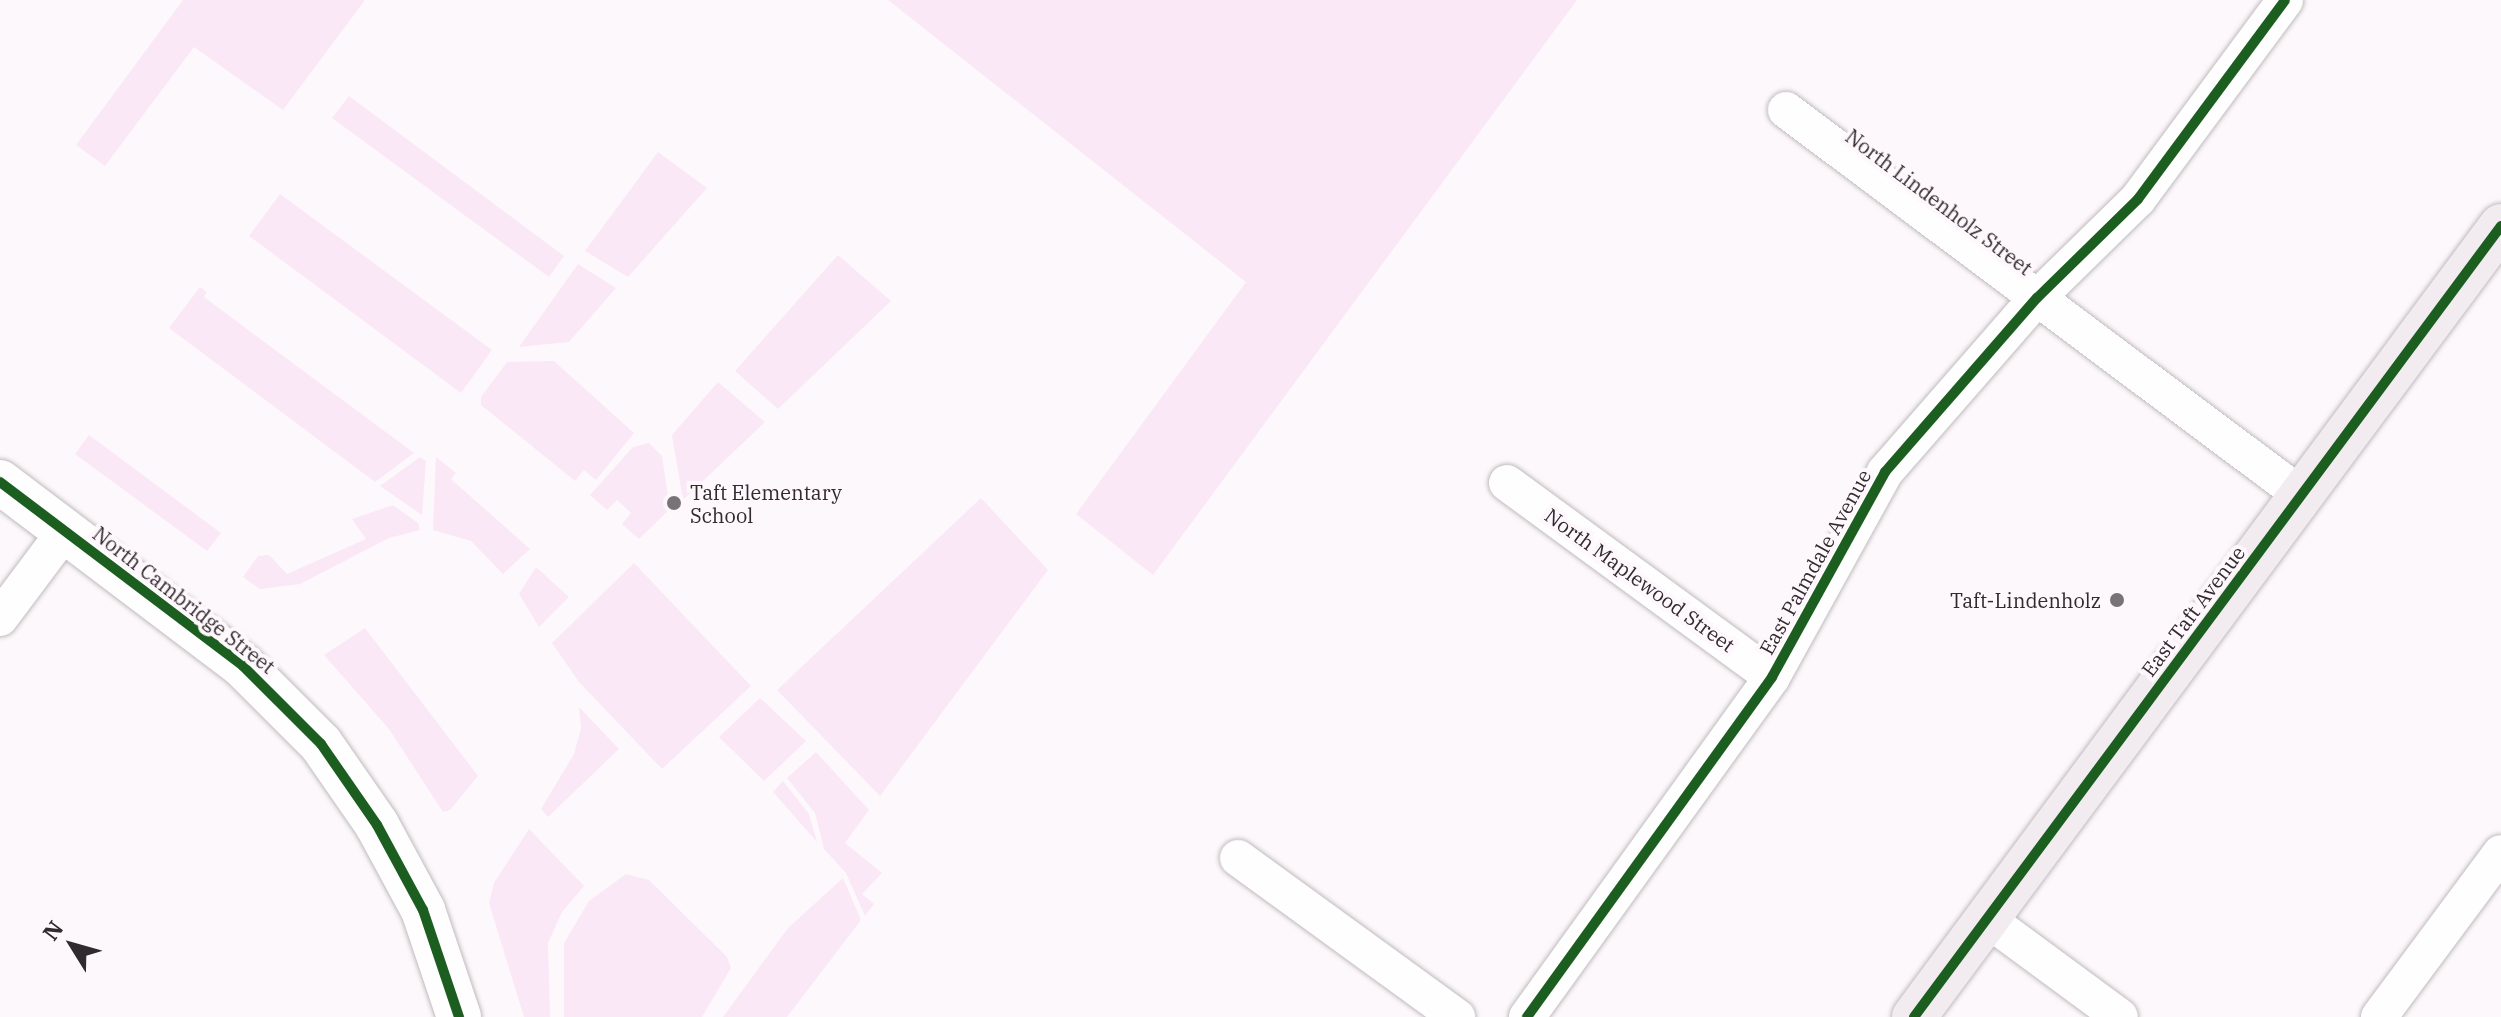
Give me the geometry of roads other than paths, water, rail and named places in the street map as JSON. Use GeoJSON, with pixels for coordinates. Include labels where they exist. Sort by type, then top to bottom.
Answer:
{"type":"FeatureCollection","features":[{"type":"Feature","properties":{"kind":"main road","name":"East Taft Avenue"},"geometry":{"type":"LineString","coordinates":[[1914,1017],[2501,226]]}},
{"type":"Feature","properties":{"kind":"street","name":"East Palmdale Avenue"},"geometry":{"type":"LineString","coordinates":[[1527,1017],[1772,677],[1885,472],[2037,298],[2138,199],[2285,0]]}},
{"type":"Feature","properties":{"kind":"street","name":"North Lindenholz Street"},"geometry":{"type":"LineString","coordinates":[[1786,110],[2301,495]]}},
{"type":"Feature","properties":{"kind":"street","name":"North Cambridge Street"},"geometry":{"type":"LineString","coordinates":[[0,482],[243,666],[321,744],[358,793],[423,910],[459,1017]]}},
{"type":"Feature","properties":{"kind":"street","name":"North Maplewood Street"},"geometry":{"type":"LineString","coordinates":[[1507,483],[1772,677]]}},
{"type":"Feature","properties":{"kind":"street"},"geometry":{"type":"LineString","coordinates":[[0,618],[65,531]]}},
{"type":"Feature","properties":{"kind":"street"},"geometry":{"type":"LineString","coordinates":[[2379,1017],[2501,853]]}},
{"type":"Feature","properties":{"kind":"street"},"geometry":{"type":"LineString","coordinates":[[1238,858],[1457,1017]]}},
{"type":"Feature","properties":{"kind":"street"},"geometry":{"type":"LineString","coordinates":[[1987,919],[2120,1017]]}},
{"type":"Feature","properties":{"kind":"place","name":"Taft Elementary School"},"geometry":{"type":"Point","coordinates":[674,503]}},
{"type":"Feature","properties":{"kind":"place","name":"Taft-Lindenholz"},"geometry":{"type":"Point","coordinates":[2117,600]}}]}
